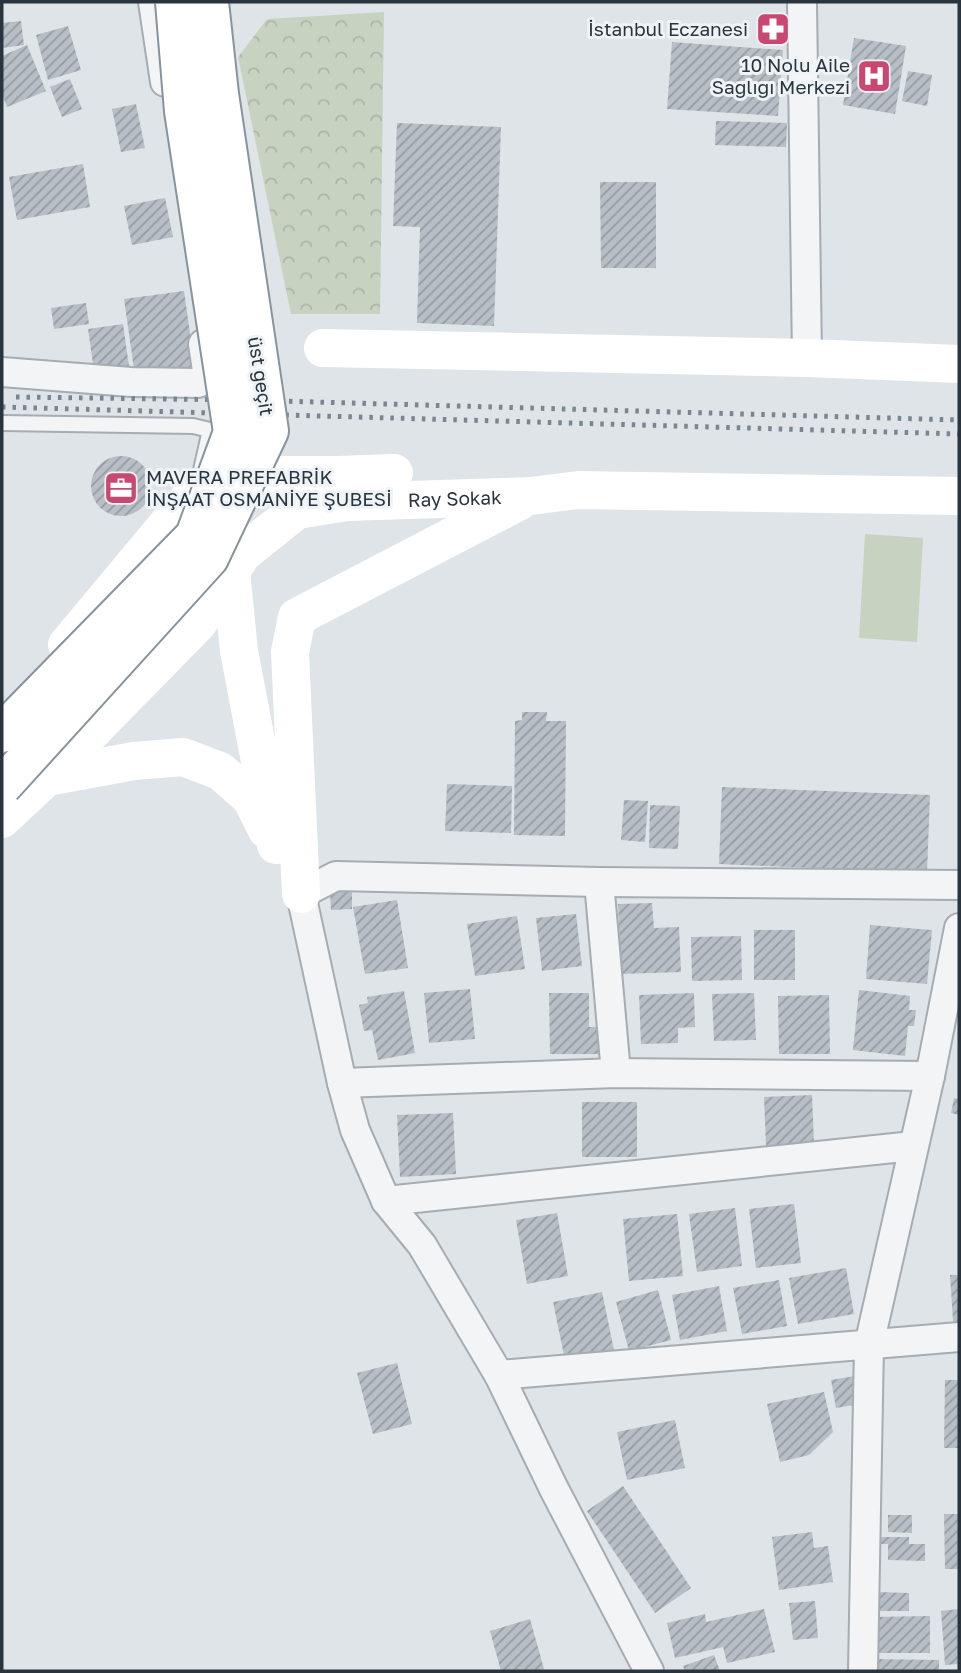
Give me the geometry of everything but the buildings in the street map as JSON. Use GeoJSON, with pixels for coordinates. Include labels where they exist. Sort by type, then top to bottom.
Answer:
{"type":"FeatureCollection","features":[{"type":"Feature","properties":{"kind":"main road"},"geometry":{"type":"LineString","coordinates":[[2,733],[195,536],[233,432],[184,111],[175,2]]}},
{"type":"Feature","properties":{"kind":"main road","name":"üst geçit"},"geometry":{"type":"LineString","coordinates":[[2,786],[209,558],[269,431],[219,94],[209,2]]}},
{"type":"Feature","properties":{"kind":"main road"},"geometry":{"type":"LineString","coordinates":[[323,348],[807,358],[959,364]]}},
{"type":"Feature","properties":{"kind":"main road"},"geometry":{"type":"LineString","coordinates":[[2,714],[209,485],[252,475],[400,473],[959,477]]}},
{"type":"Feature","properties":{"kind":"main road"},"geometry":{"type":"LineString","coordinates":[[209,485],[231,571],[239,651],[276,845]]}},
{"type":"Feature","properties":{"kind":"main road","name":"Ray Sokak"},"geometry":{"type":"LineString","coordinates":[[2,819],[47,777],[198,623],[242,554],[297,510],[347,502],[531,496],[578,490],[959,496]]}},
{"type":"Feature","properties":{"kind":"main road"},"geometry":{"type":"LineString","coordinates":[[301,894],[290,652],[297,617],[531,496]]}},
{"type":"Feature","properties":{"kind":"main road"},"geometry":{"type":"LineString","coordinates":[[47,777],[134,761],[183,757],[220,771],[251,798],[301,894]]}},
{"type":"Feature","properties":{"kind":"street"},"geometry":{"type":"LineString","coordinates":[[2,372],[131,382],[198,383],[208,377],[153,2]]}},
{"type":"Feature","properties":{"kind":"street"},"geometry":{"type":"LineString","coordinates":[[802,2],[807,358]]}},
{"type":"Feature","properties":{"kind":"street"},"geometry":{"type":"LineString","coordinates":[[645,1670],[499,1375],[422,1245],[386,1201],[355,1130],[342,1083],[301,894],[335,876],[959,885]]}},
{"type":"Feature","properties":{"kind":"street"},"geometry":{"type":"LineString","coordinates":[[599,881],[616,1073]]}},
{"type":"Feature","properties":{"kind":"street"},"geometry":{"type":"LineString","coordinates":[[863,1671],[869,1345],[930,1076],[959,928]]}},
{"type":"Feature","properties":{"kind":"street"},"geometry":{"type":"LineString","coordinates":[[342,1083],[616,1073],[930,1076]]}},
{"type":"Feature","properties":{"kind":"street"},"geometry":{"type":"LineString","coordinates":[[386,1201],[914,1146]]}},
{"type":"Feature","properties":{"kind":"street"},"geometry":{"type":"LineString","coordinates":[[499,1375],[959,1337]]}},
{"type":"Feature","properties":{"kind":"lane"},"geometry":{"type":"LineString","coordinates":[[2,423],[193,426],[210,430],[209,485]]}},
{"type":"Feature","properties":{"kind":"green space"},"geometry":{"type":"Polygon","coordinates":[[[384,12],[380,314],[291,314],[238,57],[267,19],[384,12]]]}},
{"type":"Feature","properties":{"kind":"green space"},"geometry":{"type":"Polygon","coordinates":[[[865,534],[923,538],[917,642],[859,638],[865,534]]]}},
{"type":"Feature","properties":{"kind":"railway"},"geometry":{"type":"LineString","coordinates":[[16,397],[243,400],[959,420]]}},
{"type":"Feature","properties":{"kind":"railway"},"geometry":{"type":"LineString","coordinates":[[2,407],[959,434]]}},
{"type":"Feature","properties":{"kind":"place","name":"İstanbul Eczanesi"},"geometry":{"type":"Point","coordinates":[773,29]}},
{"type":"Feature","properties":{"kind":"place","name":"10 Nolu Aile Sağlığı Merkezi"},"geometry":{"type":"Point","coordinates":[874,76]}},
{"type":"Feature","properties":{"kind":"place","name":"MAVERA PREFABRİK İNŞAAT OSMANİYE ŞUBESİ"},"geometry":{"type":"Point","coordinates":[121,488]}}]}
